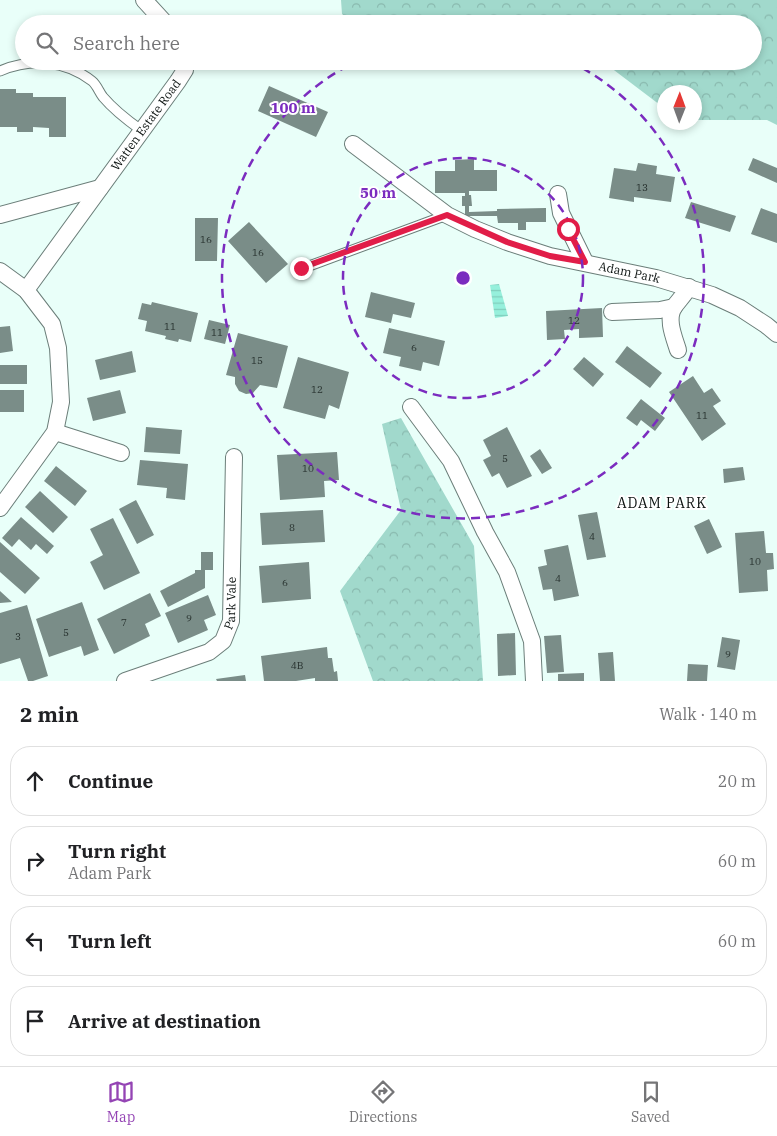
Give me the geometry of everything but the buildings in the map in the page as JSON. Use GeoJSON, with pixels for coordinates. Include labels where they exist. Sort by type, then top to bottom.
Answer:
{"type":"FeatureCollection","features":[{"type":"Feature","properties":{"kind":"street"},"geometry":{"type":"LineString","coordinates":[[144,0],[158,15]]}},
{"type":"Feature","properties":{"kind":"street","name":"Watten Estate Road"},"geometry":{"type":"LineString","coordinates":[[26,290],[185,70]]}},
{"type":"Feature","properties":{"kind":"street","name":"Adam Park"},"geometry":{"type":"LineString","coordinates":[[353,144],[447,215],[507,242],[550,256],[585,262],[689,287],[740,308],[777,334]]}},
{"type":"Feature","properties":{"kind":"street"},"geometry":{"type":"LineString","coordinates":[[0,215],[100,188]]}},
{"type":"Feature","properties":{"kind":"street"},"geometry":{"type":"LineString","coordinates":[[558,194],[561,213],[585,262]]}},
{"type":"Feature","properties":{"kind":"street"},"geometry":{"type":"LineString","coordinates":[[0,271],[26,290],[52,324],[58,348],[61,402],[55,432],[0,508]]}},
{"type":"Feature","properties":{"kind":"street"},"geometry":{"type":"LineString","coordinates":[[678,350],[671,315],[674,307],[689,287]]}},
{"type":"Feature","properties":{"kind":"street"},"geometry":{"type":"LineString","coordinates":[[612,312],[660,310],[674,307]]}},
{"type":"Feature","properties":{"kind":"street"},"geometry":{"type":"LineString","coordinates":[[411,407],[451,461],[485,532],[507,572],[532,641],[534,681]]}},
{"type":"Feature","properties":{"kind":"street"},"geometry":{"type":"LineString","coordinates":[[55,432],[121,453]]}},
{"type":"Feature","properties":{"kind":"street","name":"Park Vale"},"geometry":{"type":"LineString","coordinates":[[125,681],[209,652],[223,641],[231,621],[234,457]]}},
{"type":"Feature","properties":{"kind":"lane"},"geometry":{"type":"LineString","coordinates":[[0,71],[15,65]]}},
{"type":"Feature","properties":{"kind":"lane"},"geometry":{"type":"LineString","coordinates":[[75,70],[94,83],[102,96],[122,116],[141,130]]}},
{"type":"Feature","properties":{"kind":"lane"},"geometry":{"type":"LineString","coordinates":[[301,268],[447,215]]}},
{"type":"Feature","properties":{"kind":"green space"},"geometry":{"type":"Polygon","coordinates":[[[341,0],[777,0],[777,125],[767,120],[702,120],[702,85],[657,85],[657,103],[614,70],[762,70],[762,15],[343,15],[341,0]]]}},
{"type":"Feature","properties":{"kind":"green space"},"geometry":{"type":"Polygon","coordinates":[[[401,418],[474,546],[483,681],[373,681],[340,591],[401,510],[382,424],[401,418]]]}},
{"type":"Feature","properties":{"kind":"shaded area"},"geometry":{"type":"Polygon","coordinates":[[[499,284],[508,316],[495,318],[490,285],[499,284]]]}},
{"type":"Feature","properties":{"kind":"district","name":"ADAM PARK"},"geometry":{"type":"Point","coordinates":[662,503]}},
{"type":"Feature","properties":{"kind":"route"},"geometry":{"type":"LineString","coordinates":[[301,268],[447,215],[507,242],[550,256],[585,262],[568,229]]}}]}
